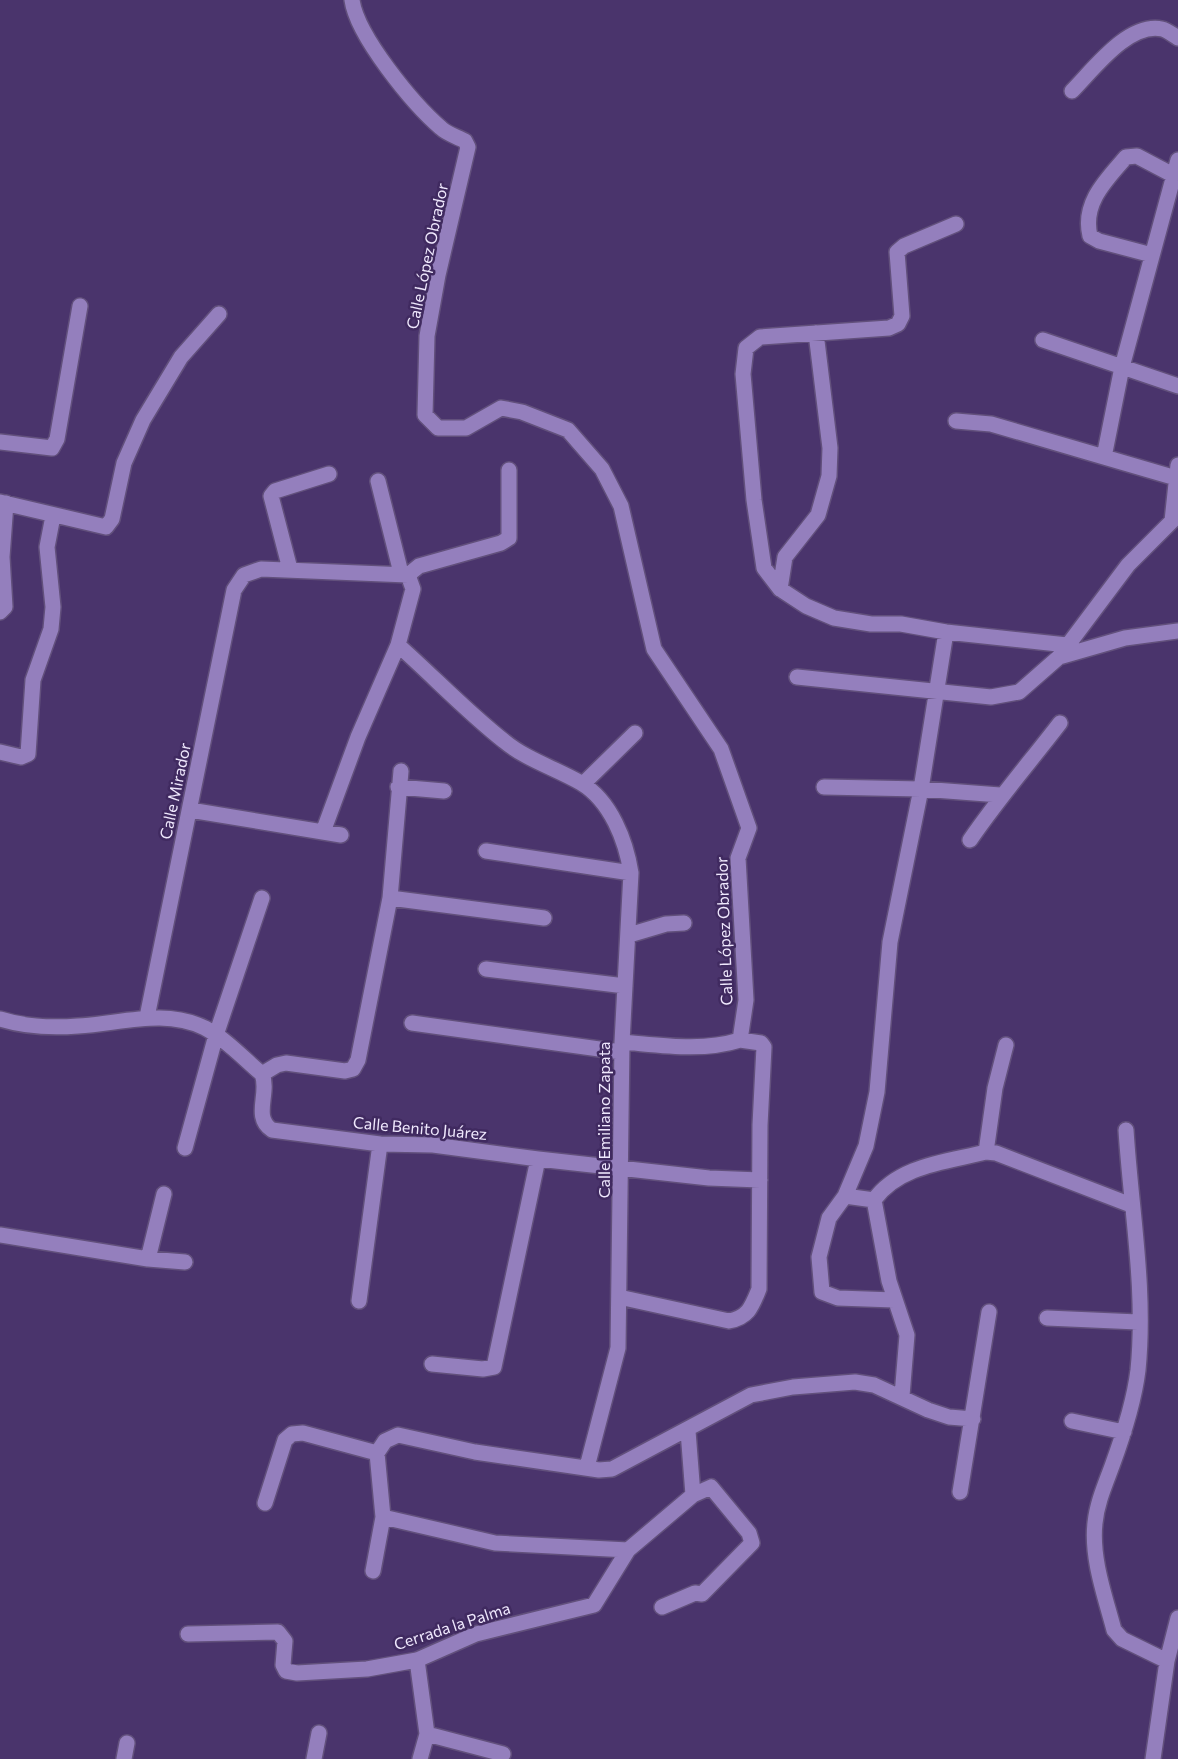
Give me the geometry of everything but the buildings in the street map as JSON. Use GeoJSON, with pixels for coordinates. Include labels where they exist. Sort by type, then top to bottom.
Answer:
{"type":"FeatureCollection","features":[{"type":"Feature","properties":{"kind":"street","name":"Calle López Obrador"},"geometry":{"type":"LineString","coordinates":[[352,0],[363,30],[375,51],[442,129],[465,141],[468,147],[438,275],[427,336],[425,415],[438,428],[466,428],[501,408],[522,412],[568,430],[602,469],[621,507],[654,649],[720,749],[741,801],[749,828],[738,858],[746,1000],[740,1040]]}},
{"type":"Feature","properties":{"kind":"street"},"geometry":{"type":"LineString","coordinates":[[1072,91],[1124,39],[1143,30],[1162,29],[1178,38]]}},
{"type":"Feature","properties":{"kind":"street"},"geometry":{"type":"LineString","coordinates":[[1152,255],[1099,241],[1090,236],[1087,223],[1096,191],[1126,157],[1137,156],[1173,175]]}},
{"type":"Feature","properties":{"kind":"street"},"geometry":{"type":"LineString","coordinates":[[1104,457],[1122,367],[1178,160]]}},
{"type":"Feature","properties":{"kind":"street"},"geometry":{"type":"LineString","coordinates":[[956,224],[904,246],[897,252],[903,316],[897,324],[889,328],[760,337],[746,348],[743,374],[764,568],[780,589],[806,606],[834,618],[946,632],[1063,651],[1125,638],[1178,631]]}},
{"type":"Feature","properties":{"kind":"street"},"geometry":{"type":"LineString","coordinates":[[0,442],[52,448],[57,439],[80,306]]}},
{"type":"Feature","properties":{"kind":"street"},"geometry":{"type":"LineString","coordinates":[[0,612],[5,607],[2,557],[3,502],[53,516],[106,527],[112,519],[124,463],[143,420],[181,357],[219,314]]}},
{"type":"Feature","properties":{"kind":"street"},"geometry":{"type":"LineString","coordinates":[[780,589],[785,557],[818,515],[828,476],[830,448],[816,333]]}},
{"type":"Feature","properties":{"kind":"street"},"geometry":{"type":"LineString","coordinates":[[1043,340],[1178,386]]}},
{"type":"Feature","properties":{"kind":"street"},"geometry":{"type":"LineString","coordinates":[[796,677],[991,697],[1019,692],[1063,651],[1128,565],[1175,522],[1177,472],[1104,457],[991,424],[956,421]]}},
{"type":"Feature","properties":{"kind":"street"},"geometry":{"type":"LineString","coordinates":[[330,474],[275,491],[271,496],[290,569],[349,574],[405,574],[419,566],[509,538],[509,470]]}},
{"type":"Feature","properties":{"kind":"street"},"geometry":{"type":"LineString","coordinates":[[323,832],[358,737],[398,645],[413,589],[405,574],[378,480]]}},
{"type":"Feature","properties":{"kind":"street"},"geometry":{"type":"LineString","coordinates":[[0,752],[21,757],[28,754],[33,681],[51,629],[53,607],[47,547],[53,516]]}},
{"type":"Feature","properties":{"kind":"street","name":"Calle Mirador"},"geometry":{"type":"LineString","coordinates":[[147,1017],[234,590],[244,575],[261,569],[290,569]]}},
{"type":"Feature","properties":{"kind":"street"},"geometry":{"type":"LineString","coordinates":[[894,1300],[838,1298],[822,1292],[819,1257],[829,1218],[845,1196],[866,1146],[877,1092],[890,942],[921,789],[946,632]]}},
{"type":"Feature","properties":{"kind":"street"},"geometry":{"type":"LineString","coordinates":[[398,645],[503,741],[523,755],[583,784],[635,732]]}},
{"type":"Feature","properties":{"kind":"street"},"geometry":{"type":"LineString","coordinates":[[970,840],[1000,795],[1015,781],[1060,723]]}},
{"type":"Feature","properties":{"kind":"street"},"geometry":{"type":"LineString","coordinates":[[0,1019],[43,1026],[78,1026],[147,1017],[175,1020],[203,1027],[216,1035],[262,1074],[277,1065],[286,1063],[345,1071],[353,1069],[358,1060],[390,898],[401,771]]}},
{"type":"Feature","properties":{"kind":"street","name":"Calle Emiliano Zapata"},"geometry":{"type":"LineString","coordinates":[[583,784],[603,804],[621,834],[628,851],[631,873],[622,1047],[618,1348],[587,1467]]}},
{"type":"Feature","properties":{"kind":"street"},"geometry":{"type":"LineString","coordinates":[[398,787],[444,791]]}},
{"type":"Feature","properties":{"kind":"street"},"geometry":{"type":"LineString","coordinates":[[824,787],[921,789],[1000,795]]}},
{"type":"Feature","properties":{"kind":"street"},"geometry":{"type":"LineString","coordinates":[[190,810],[341,835]]}},
{"type":"Feature","properties":{"kind":"street"},"geometry":{"type":"LineString","coordinates":[[486,851],[631,873]]}},
{"type":"Feature","properties":{"kind":"street"},"geometry":{"type":"LineString","coordinates":[[184,1148],[216,1035],[262,898]]}},
{"type":"Feature","properties":{"kind":"street"},"geometry":{"type":"LineString","coordinates":[[390,898],[544,918]]}},
{"type":"Feature","properties":{"kind":"street"},"geometry":{"type":"LineString","coordinates":[[629,934],[666,924],[684,923]]}},
{"type":"Feature","properties":{"kind":"street"},"geometry":{"type":"LineString","coordinates":[[486,969],[625,986]]}},
{"type":"Feature","properties":{"kind":"street"},"geometry":{"type":"LineString","coordinates":[[412,1023],[622,1047],[709,1046],[740,1040],[761,1043],[764,1047],[759,1289],[749,1312],[740,1319],[729,1321],[619,1297]]}},
{"type":"Feature","properties":{"kind":"street"},"geometry":{"type":"LineString","coordinates":[[986,1152],[995,1088],[1006,1046]]}},
{"type":"Feature","properties":{"kind":"street","name":"Calle Benito Juárez"},"geometry":{"type":"LineString","coordinates":[[262,1074],[266,1082],[261,1116],[264,1125],[272,1130],[380,1144],[433,1145],[538,1160],[622,1167],[709,1178],[760,1180]]}},
{"type":"Feature","properties":{"kind":"street"},"geometry":{"type":"LineString","coordinates":[[1126,1130],[1131,1204],[1138,1235],[1138,1370],[1124,1432],[1099,1501],[1095,1524],[1096,1556],[1114,1630],[1122,1639],[1167,1661]]}},
{"type":"Feature","properties":{"kind":"street"},"geometry":{"type":"LineString","coordinates":[[359,1301],[380,1144]]}},
{"type":"Feature","properties":{"kind":"street"},"geometry":{"type":"LineString","coordinates":[[902,1396],[907,1335],[902,1313],[894,1300],[874,1200],[884,1187],[910,1172],[986,1152],[996,1153],[1131,1204]]}},
{"type":"Feature","properties":{"kind":"street"},"geometry":{"type":"LineString","coordinates":[[432,1364],[483,1369],[494,1367],[538,1160]]}},
{"type":"Feature","properties":{"kind":"street"},"geometry":{"type":"LineString","coordinates":[[148,1259],[164,1194]]}},
{"type":"Feature","properties":{"kind":"street"},"geometry":{"type":"LineString","coordinates":[[845,1196],[874,1200]]}},
{"type":"Feature","properties":{"kind":"street"},"geometry":{"type":"LineString","coordinates":[[0,1235],[148,1259],[185,1262]]}},
{"type":"Feature","properties":{"kind":"street"},"geometry":{"type":"LineString","coordinates":[[960,1492],[974,1419],[989,1312]]}},
{"type":"Feature","properties":{"kind":"street"},"geometry":{"type":"LineString","coordinates":[[1047,1318],[1138,1322]]}},
{"type":"Feature","properties":{"kind":"street"},"geometry":{"type":"LineString","coordinates":[[373,1571],[384,1517],[377,1453],[385,1441],[398,1436],[475,1452],[612,1469],[688,1431],[752,1395],[793,1387],[855,1382],[874,1385],[928,1410],[949,1417],[974,1419]]}},
{"type":"Feature","properties":{"kind":"street"},"geometry":{"type":"LineString","coordinates":[[1072,1421],[1124,1432]]}},
{"type":"Feature","properties":{"kind":"street"},"geometry":{"type":"LineString","coordinates":[[662,1607],[695,1593],[702,1594],[752,1543],[749,1533],[711,1486],[693,1495],[688,1431]]}},
{"type":"Feature","properties":{"kind":"street"},"geometry":{"type":"LineString","coordinates":[[265,1503],[285,1440],[292,1434],[303,1432],[377,1453]]}},
{"type":"Feature","properties":{"kind":"street","name":"Cerrada la Palma"},"geometry":{"type":"LineString","coordinates":[[188,1634],[278,1632],[285,1641],[283,1665],[286,1671],[297,1673],[367,1669],[417,1660],[476,1634],[594,1605],[628,1550],[693,1495]]}},
{"type":"Feature","properties":{"kind":"street"},"geometry":{"type":"LineString","coordinates":[[384,1517],[495,1543],[628,1550]]}},
{"type":"Feature","properties":{"kind":"street"},"geometry":{"type":"LineString","coordinates":[[1153,1759],[1167,1661],[1178,1618]]}},
{"type":"Feature","properties":{"kind":"street"},"geometry":{"type":"LineString","coordinates":[[417,1660],[427,1734],[420,1759]]}},
{"type":"Feature","properties":{"kind":"street"},"geometry":{"type":"LineString","coordinates":[[314,1759],[319,1732]]}},
{"type":"Feature","properties":{"kind":"street"},"geometry":{"type":"LineString","coordinates":[[427,1734],[503,1754]]}},
{"type":"Feature","properties":{"kind":"street"},"geometry":{"type":"LineString","coordinates":[[124,1759],[127,1743]]}}]}
